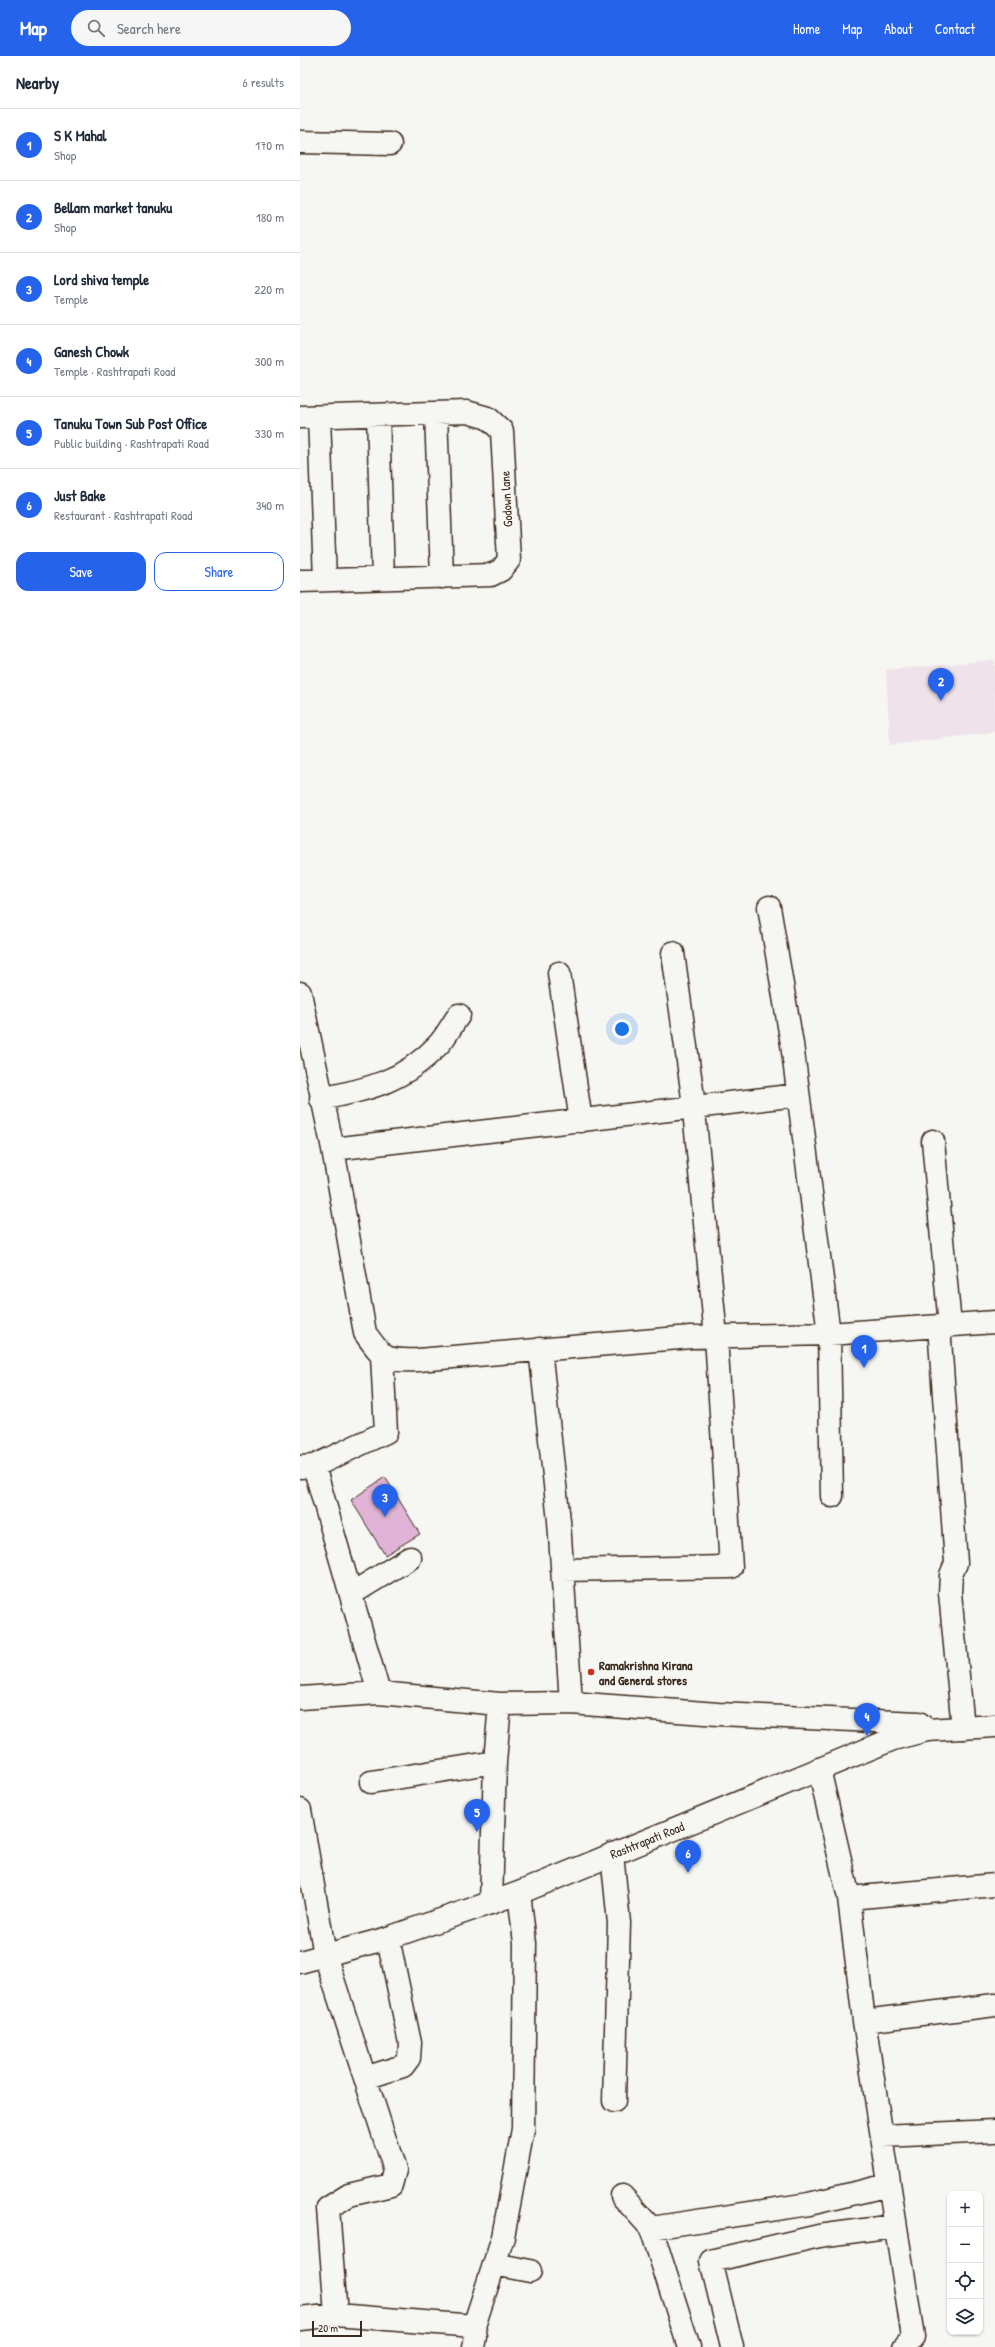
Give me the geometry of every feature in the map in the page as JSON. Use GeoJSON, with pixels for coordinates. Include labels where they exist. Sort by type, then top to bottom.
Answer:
{"type":"FeatureCollection","features":[{"type":"Feature","properties":{"kind":"street"},"geometry":{"type":"LineString","coordinates":[[300,142],[390,144]]}},
{"type":"Feature","properties":{"kind":"street","name":"Godown lane"},"geometry":{"type":"LineString","coordinates":[[300,581],[491,575],[501,570],[509,560],[502,431],[488,418],[467,412],[310,417]]}},
{"type":"Feature","properties":{"kind":"street"},"geometry":{"type":"LineString","coordinates":[[436,413],[442,577]]}},
{"type":"Feature","properties":{"kind":"street"},"geometry":{"type":"LineString","coordinates":[[378,415],[383,578]]}},
{"type":"Feature","properties":{"kind":"street"},"geometry":{"type":"LineString","coordinates":[[310,417],[325,580]]}},
{"type":"Feature","properties":{"kind":"street"},"geometry":{"type":"LineString","coordinates":[[768,907],[798,1095],[829,1334],[832,1496]]}},
{"type":"Feature","properties":{"kind":"street"},"geometry":{"type":"LineString","coordinates":[[562,1570],[731,1567],[716,1337],[693,1108],[673,953]]}},
{"type":"Feature","properties":{"kind":"street"},"geometry":{"type":"LineString","coordinates":[[559,973],[581,1120]]}},
{"type":"Feature","properties":{"kind":"street"},"geometry":{"type":"LineString","coordinates":[[300,993],[321,1099],[333,1149],[365,1333],[382,1356],[386,1432],[307,1467],[351,1594],[379,1693]]}},
{"type":"Feature","properties":{"kind":"street"},"geometry":{"type":"LineString","coordinates":[[321,1099],[370,1089],[404,1074],[439,1044],[459,1015]]}},
{"type":"Feature","properties":{"kind":"street"},"geometry":{"type":"LineString","coordinates":[[333,1149],[798,1095]]}},
{"type":"Feature","properties":{"kind":"street"},"geometry":{"type":"LineString","coordinates":[[933,1141],[956,1563],[951,1575],[950,1593],[963,1728]]}},
{"type":"Feature","properties":{"kind":"street"},"geometry":{"type":"LineString","coordinates":[[382,1356],[396,1361],[418,1360],[540,1349],[716,1337],[829,1334],[995,1322]]}},
{"type":"Feature","properties":{"kind":"street"},"geometry":{"type":"LineString","coordinates":[[540,1349],[559,1521],[571,1702]]}},
{"type":"Feature","properties":{"kind":"street"},"geometry":{"type":"LineString","coordinates":[[351,1594],[410,1558]]}},
{"type":"Feature","properties":{"kind":"street"},"geometry":{"type":"LineString","coordinates":[[300,1698],[379,1693],[500,1704],[571,1702],[718,1714],[919,1723],[927,1730]]}},
{"type":"Feature","properties":{"kind":"street"},"geometry":{"type":"LineString","coordinates":[[491,1903],[495,1762],[500,1704]]}},
{"type":"Feature","properties":{"kind":"street","name":"Rashtrapati Road"},"geometry":{"type":"LineString","coordinates":[[300,1962],[388,1938],[519,1893],[893,1739],[927,1730],[995,1726]]}},
{"type":"Feature","properties":{"kind":"street"},"geometry":{"type":"LineString","coordinates":[[371,1782],[495,1762]]}},
{"type":"Feature","properties":{"kind":"street"},"geometry":{"type":"LineString","coordinates":[[819,1769],[849,1898],[864,2021],[882,2136],[911,2344]]}},
{"type":"Feature","properties":{"kind":"street"},"geometry":{"type":"LineString","coordinates":[[300,1810],[325,1955],[395,2170],[391,2185],[349,2195],[328,2208],[336,2315]]}},
{"type":"Feature","properties":{"kind":"street"},"geometry":{"type":"LineString","coordinates":[[612,1854],[619,1923],[614,2101]]}},
{"type":"Feature","properties":{"kind":"street"},"geometry":{"type":"LineString","coordinates":[[849,1898],[995,1885]]}},
{"type":"Feature","properties":{"kind":"street"},"geometry":{"type":"LineString","coordinates":[[300,2319],[336,2315],[474,2336],[503,2237],[523,2129],[525,1943],[519,1893]]}},
{"type":"Feature","properties":{"kind":"street"},"geometry":{"type":"LineString","coordinates":[[365,2078],[403,2066],[410,2058],[410,2043],[388,1938]]}},
{"type":"Feature","properties":{"kind":"street"},"geometry":{"type":"LineString","coordinates":[[864,2021],[995,2005]]}},
{"type":"Feature","properties":{"kind":"street"},"geometry":{"type":"LineString","coordinates":[[882,2136],[995,2131]]}},
{"type":"Feature","properties":{"kind":"street"},"geometry":{"type":"LineString","coordinates":[[651,2228],[809,2204],[889,2185]]}},
{"type":"Feature","properties":{"kind":"street"},"geometry":{"type":"LineString","coordinates":[[622,2196],[651,2228],[689,2347]]}},
{"type":"Feature","properties":{"kind":"street"},"geometry":{"type":"LineString","coordinates":[[732,2347],[711,2261],[820,2236],[894,2226]]}},
{"type":"Feature","properties":{"kind":"street"},"geometry":{"type":"LineString","coordinates":[[494,2264],[530,2271]]}},
{"type":"Feature","properties":{"kind":"shaded area"},"geometry":{"type":"Polygon","coordinates":[[[995,660],[995,732],[890,745],[886,670],[995,660]]]}},
{"type":"Feature","properties":{"kind":"building"},"geometry":{"type":"Polygon","coordinates":[[[385,1477],[420,1534],[385,1555],[351,1500],[385,1477]]]}},
{"type":"Feature","properties":{"kind":"place","name":"Bellam market tanuku"},"geometry":{"type":"Point","coordinates":[941,701]}},
{"type":"Feature","properties":{"kind":"place","name":"S K Mahal"},"geometry":{"type":"Point","coordinates":[864,1368]}},
{"type":"Feature","properties":{"kind":"place","name":"Lord shiva temple"},"geometry":{"type":"Point","coordinates":[385,1517]}},
{"type":"Feature","properties":{"kind":"place","name":"Ramakrishna Kirana and General stores"},"geometry":{"type":"Point","coordinates":[591,1672]}},
{"type":"Feature","properties":{"kind":"place","name":"Ganesh Chowk"},"geometry":{"type":"Point","coordinates":[867,1736]}},
{"type":"Feature","properties":{"kind":"place","name":"Tanuku Town Sub Post Office"},"geometry":{"type":"Point","coordinates":[477,1832]}},
{"type":"Feature","properties":{"kind":"place","name":"Just Bake"},"geometry":{"type":"Point","coordinates":[688,1873]}}]}
